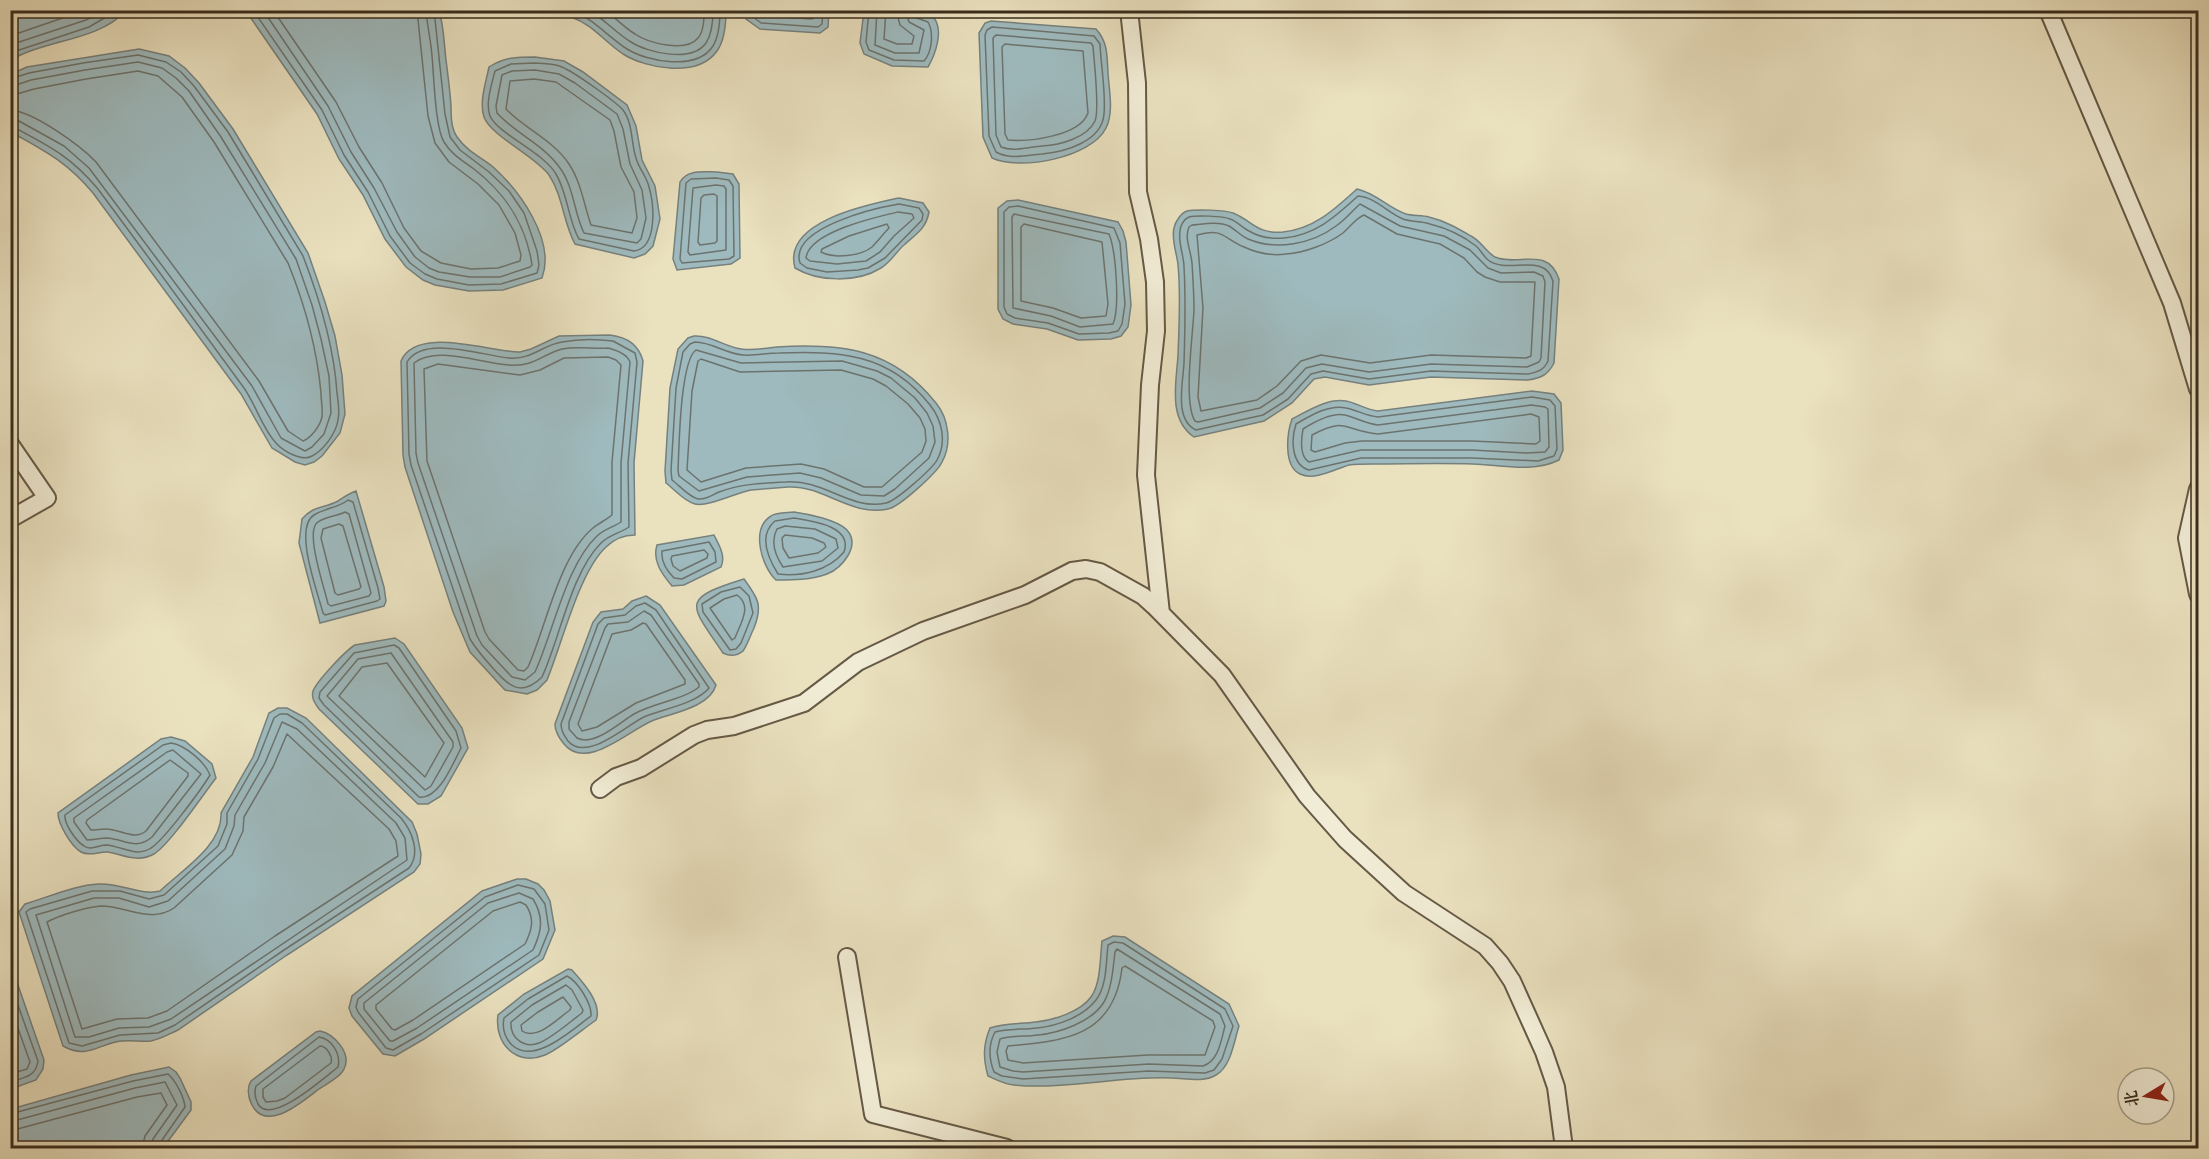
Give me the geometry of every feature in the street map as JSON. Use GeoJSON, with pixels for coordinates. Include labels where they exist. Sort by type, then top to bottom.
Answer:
{"type":"FeatureCollection","features":[{"type":"Feature","properties":{"kind":"street"},"geometry":{"type":"LineString","coordinates":[[1129,10],[1137,83],[1138,192],[1149,239],[1155,282],[1156,331],[1150,385],[1146,475],[1161,613]]}},
{"type":"Feature","properties":{"kind":"street"},"geometry":{"type":"LineString","coordinates":[[2048,10],[2172,303],[2199,389]]}},
{"type":"Feature","properties":{"kind":"street"},"geometry":{"type":"LineString","coordinates":[[10,444],[46,498],[10,519]]}},
{"type":"Feature","properties":{"kind":"street"},"geometry":{"type":"LineString","coordinates":[[2199,489],[2187,538],[2199,594]]}},
{"type":"Feature","properties":{"kind":"street"},"geometry":{"type":"LineString","coordinates":[[600,789],[616,777],[641,768],[694,735],[707,730],[734,726],[804,703],[858,662],[923,631],[1025,595],[1072,571],[1086,569],[1100,572],[1143,596],[1222,675],[1307,796],[1345,839],[1404,893],[1485,946],[1500,963],[1512,981],[1544,1052],[1553,1078],[1564,1149]]}},
{"type":"Feature","properties":{"kind":"street"},"geometry":{"type":"LineString","coordinates":[[847,957],[873,1114],[1007,1149]]}},
{"type":"Feature","properties":{"kind":"water"},"geometry":{"type":"Polygon","coordinates":[[[11,10],[126,11],[114,21],[86,35],[25,53],[11,60],[11,10]]]}},
{"type":"Feature","properties":{"kind":"water"},"geometry":{"type":"Polygon","coordinates":[[[726,10],[720,47],[698,65],[685,68],[658,67],[633,59],[616,49],[585,24],[571,17],[561,15],[502,16],[484,11],[726,10]]]}},
{"type":"Feature","properties":{"kind":"water"},"geometry":{"type":"Polygon","coordinates":[[[890,10],[922,13],[934,18],[937,23],[938,36],[936,50],[928,67],[892,66],[864,54],[860,43],[864,11],[890,10]]]}},
{"type":"Feature","properties":{"kind":"water"},"geometry":{"type":"Polygon","coordinates":[[[246,11],[439,11],[454,130],[465,146],[492,166],[513,188],[532,217],[544,248],[545,263],[542,278],[503,290],[469,291],[435,285],[423,280],[406,267],[385,239],[363,195],[339,159],[317,114],[246,11]]]}},
{"type":"Feature","properties":{"kind":"water"},"geometry":{"type":"Polygon","coordinates":[[[746,11],[829,11],[828,27],[820,33],[760,29],[746,19],[746,11]]]}},
{"type":"Feature","properties":{"kind":"water"},"geometry":{"type":"Polygon","coordinates":[[[991,21],[1096,29],[1103,39],[1106,50],[1110,101],[1108,122],[1098,138],[1086,147],[1054,159],[1020,163],[1004,162],[992,158],[983,137],[979,33],[985,23],[991,21]]]}},
{"type":"Feature","properties":{"kind":"water"},"geometry":{"type":"Polygon","coordinates":[[[139,49],[169,56],[199,83],[233,129],[308,253],[335,336],[342,375],[345,414],[340,433],[322,456],[314,462],[305,465],[295,462],[272,448],[241,394],[93,193],[64,165],[11,132],[11,74],[27,67],[139,49]]]}},
{"type":"Feature","properties":{"kind":"water"},"geometry":{"type":"Polygon","coordinates":[[[535,57],[564,61],[583,72],[627,105],[636,126],[642,160],[655,186],[660,219],[653,246],[645,254],[634,258],[575,244],[554,183],[549,175],[495,131],[484,117],[483,99],[489,67],[506,59],[535,57]]]}},
{"type":"Feature","properties":{"kind":"water"},"geometry":{"type":"Polygon","coordinates":[[[691,173],[733,174],[739,184],[740,258],[731,264],[677,270],[673,259],[680,182],[691,173]]]}},
{"type":"Feature","properties":{"kind":"water"},"geometry":{"type":"Polygon","coordinates":[[[1357,189],[1406,214],[1429,217],[1451,225],[1475,238],[1495,257],[1540,260],[1554,269],[1559,279],[1552,367],[1544,375],[1528,380],[1431,377],[1369,385],[1325,377],[1314,379],[1292,403],[1264,421],[1194,437],[1180,421],[1175,389],[1180,299],[1178,265],[1173,237],[1177,221],[1187,211],[1217,211],[1233,213],[1267,231],[1283,232],[1305,227],[1323,217],[1357,189]]]}},
{"type":"Feature","properties":{"kind":"water"},"geometry":{"type":"Polygon","coordinates":[[[899,198],[923,203],[929,212],[928,218],[920,231],[881,268],[861,276],[838,279],[815,276],[795,268],[794,252],[801,239],[813,227],[848,211],[899,198]]]}},
{"type":"Feature","properties":{"kind":"water"},"geometry":{"type":"Polygon","coordinates":[[[1018,200],[1118,222],[1126,242],[1131,305],[1128,327],[1121,336],[1111,339],[1078,340],[1047,329],[1013,324],[1003,319],[998,309],[998,208],[1007,201],[1018,200]]]}},
{"type":"Feature","properties":{"kind":"water"},"geometry":{"type":"Polygon","coordinates":[[[610,335],[635,346],[643,361],[634,463],[635,535],[612,542],[596,558],[579,591],[547,680],[537,690],[527,694],[505,690],[470,652],[453,612],[405,467],[401,361],[409,350],[422,344],[437,342],[520,352],[559,336],[610,335]]]}},
{"type":"Feature","properties":{"kind":"water"},"geometry":{"type":"Polygon","coordinates":[[[706,337],[741,349],[824,346],[865,353],[884,360],[920,385],[944,416],[948,440],[942,462],[917,489],[888,509],[862,509],[813,491],[788,487],[751,490],[707,503],[691,503],[666,483],[665,471],[670,388],[678,349],[688,338],[706,337]]]}},
{"type":"Feature","properties":{"kind":"water"},"geometry":{"type":"Polygon","coordinates":[[[1532,391],[1554,394],[1561,403],[1563,450],[1559,460],[1549,464],[1517,467],[1460,464],[1358,464],[1325,474],[1306,476],[1295,470],[1291,464],[1288,440],[1292,419],[1325,403],[1346,401],[1378,411],[1532,391]]]}},
{"type":"Feature","properties":{"kind":"water"},"geometry":{"type":"Polygon","coordinates":[[[356,491],[386,601],[384,606],[320,623],[299,543],[302,519],[315,509],[338,501],[356,491]]]}},
{"type":"Feature","properties":{"kind":"water"},"geometry":{"type":"Polygon","coordinates":[[[794,512],[830,520],[843,526],[851,536],[852,543],[848,556],[833,571],[795,580],[776,580],[771,574],[760,548],[761,530],[771,516],[794,512]]]}},
{"type":"Feature","properties":{"kind":"water"},"geometry":{"type":"Polygon","coordinates":[[[714,535],[722,555],[721,567],[684,585],[672,586],[657,562],[657,545],[714,535]]]}},
{"type":"Feature","properties":{"kind":"water"},"geometry":{"type":"Polygon","coordinates":[[[744,579],[756,597],[758,613],[743,651],[736,655],[729,655],[723,653],[703,624],[697,605],[700,598],[709,592],[744,579]]]}},
{"type":"Feature","properties":{"kind":"water"},"geometry":{"type":"Polygon","coordinates":[[[646,596],[660,605],[716,685],[712,693],[699,704],[654,720],[609,746],[584,753],[573,751],[560,739],[555,724],[593,622],[601,612],[623,609],[632,601],[646,596]]]}},
{"type":"Feature","properties":{"kind":"water"},"geometry":{"type":"Polygon","coordinates":[[[395,638],[404,644],[462,728],[468,748],[441,796],[428,804],[418,804],[319,709],[313,698],[313,691],[320,680],[350,648],[355,645],[395,638]]]}},
{"type":"Feature","properties":{"kind":"water"},"geometry":{"type":"Polygon","coordinates":[[[278,708],[287,708],[306,718],[412,822],[421,854],[420,864],[414,872],[178,1030],[151,1041],[114,1042],[87,1051],[72,1050],[63,1046],[19,912],[25,904],[90,885],[107,884],[146,892],[160,891],[200,856],[215,836],[220,825],[221,813],[253,757],[269,713],[278,708]]]}},
{"type":"Feature","properties":{"kind":"water"},"geometry":{"type":"Polygon","coordinates":[[[171,737],[185,741],[212,764],[216,778],[177,830],[161,849],[148,857],[131,858],[108,852],[88,854],[77,849],[63,829],[58,813],[161,739],[171,737]]]}},
{"type":"Feature","properties":{"kind":"water"},"geometry":{"type":"Polygon","coordinates":[[[517,879],[526,879],[538,884],[550,901],[555,930],[543,959],[424,1039],[395,1056],[383,1054],[352,1016],[349,1008],[352,996],[482,891],[517,879]]]}},
{"type":"Feature","properties":{"kind":"water"},"geometry":{"type":"Polygon","coordinates":[[[1113,936],[1125,937],[1229,1004],[1239,1026],[1231,1053],[1221,1071],[1211,1077],[1200,1079],[1151,1078],[1053,1086],[1010,1084],[988,1076],[984,1052],[990,1028],[1051,1019],[1080,1007],[1091,997],[1097,985],[1102,941],[1113,936]]]}},
{"type":"Feature","properties":{"kind":"water"},"geometry":{"type":"Polygon","coordinates":[[[11,965],[44,1060],[43,1069],[36,1080],[11,1089],[11,965]]]}},
{"type":"Feature","properties":{"kind":"water"},"geometry":{"type":"Polygon","coordinates":[[[568,969],[572,970],[581,980],[594,1000],[597,1007],[596,1020],[545,1055],[525,1058],[516,1055],[503,1043],[498,1015],[524,994],[568,969]]]}},
{"type":"Feature","properties":{"kind":"water"},"geometry":{"type":"Polygon","coordinates":[[[320,1031],[336,1040],[344,1051],[346,1063],[342,1072],[304,1101],[284,1112],[274,1116],[265,1116],[257,1112],[249,1097],[248,1089],[251,1081],[320,1031]]]}},
{"type":"Feature","properties":{"kind":"water"},"geometry":{"type":"Polygon","coordinates":[[[169,1067],[180,1078],[191,1102],[191,1110],[163,1148],[11,1148],[11,1109],[131,1075],[169,1067]]]}}]}
